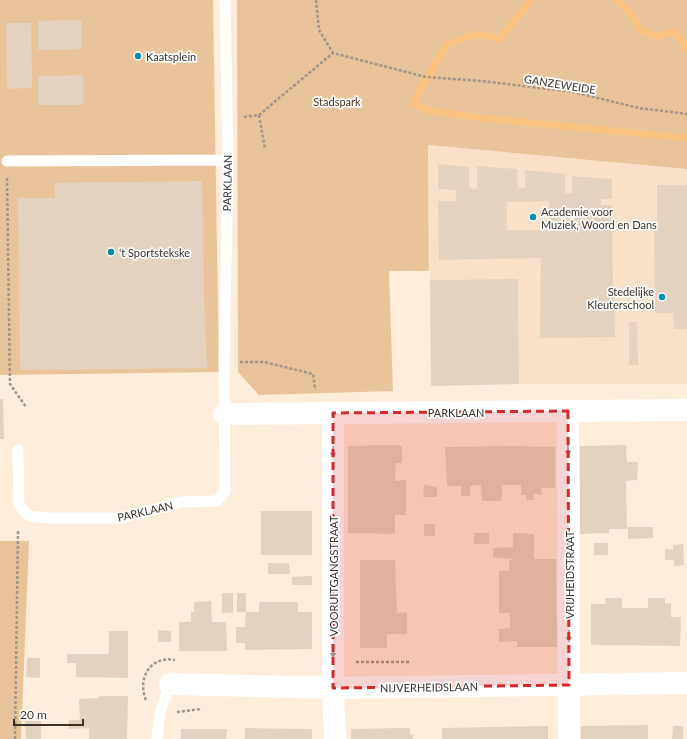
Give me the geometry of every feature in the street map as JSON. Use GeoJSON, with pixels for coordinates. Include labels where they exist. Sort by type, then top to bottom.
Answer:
{"type":"FeatureCollection","features":[{"type":"Feature","properties":{"kind":"street","name":"PARKLAAN"},"geometry":{"type":"LineString","coordinates":[[224,414],[687,410]]}},
{"type":"Feature","properties":{"kind":"street","name":"VRIJHEIDSTRAAT"},"geometry":{"type":"LineString","coordinates":[[568,411],[569,739]]}},
{"type":"Feature","properties":{"kind":"street","name":"VOORUITGANGSTRAAT"},"geometry":{"type":"LineString","coordinates":[[333,413],[333,688],[335,739]]}},
{"type":"Feature","properties":{"kind":"street","name":"NIJVERHEIDSLAAN"},"geometry":{"type":"LineString","coordinates":[[170,684],[333,688],[687,683]]}},
{"type":"Feature","properties":{"kind":"lane","name":"PARKLAAN"},"geometry":{"type":"LineString","coordinates":[[19,505],[29,516],[46,518],[121,518],[181,502],[217,501],[225,492],[224,363],[228,118],[224,0]]}},
{"type":"Feature","properties":{"kind":"lane"},"geometry":{"type":"LineString","coordinates":[[7,161],[228,160]]}},
{"type":"Feature","properties":{"kind":"lane"},"geometry":{"type":"LineString","coordinates":[[18,450],[19,505]]}},
{"type":"Feature","properties":{"kind":"lane"},"geometry":{"type":"LineString","coordinates":[[158,739],[160,712],[170,684]]}},
{"type":"Feature","properties":{"kind":"path"},"geometry":{"type":"LineString","coordinates":[[228,118],[259,115],[333,53],[319,30],[316,0]]}},
{"type":"Feature","properties":{"kind":"path","name":"GANZEWEIDE"},"geometry":{"type":"LineString","coordinates":[[333,53],[430,78],[482,81],[573,92],[639,108],[687,114]]}},
{"type":"Feature","properties":{"kind":"path"},"geometry":{"type":"LineString","coordinates":[[259,115],[265,148]]}},
{"type":"Feature","properties":{"kind":"path"},"geometry":{"type":"LineString","coordinates":[[7,161],[10,384],[26,407]]}},
{"type":"Feature","properties":{"kind":"path"},"geometry":{"type":"LineString","coordinates":[[224,363],[264,362],[313,374],[315,389],[323,389]]}},
{"type":"Feature","properties":{"kind":"path"},"geometry":{"type":"LineString","coordinates":[[15,739],[19,505]]}},
{"type":"Feature","properties":{"kind":"highlighted area"},"geometry":{"type":"Polygon","coordinates":[[[568,411],[569,685],[333,688],[333,413],[568,411]]]}},
{"type":"Feature","properties":{"kind":"shaded area","name":"Academie voor Muziek, Woord en Dans"},"geometry":{"type":"Polygon","coordinates":[[[428,145],[687,169],[687,384],[519,384],[518,279],[430,280],[428,145]]]}},
{"type":"Feature","properties":{"kind":"green space"},"geometry":{"type":"Polygon","coordinates":[[[0,0],[213,0],[219,372],[0,375],[0,0]]]}},
{"type":"Feature","properties":{"kind":"green space","name":"Stadspark"},"geometry":{"type":"Polygon","coordinates":[[[237,0],[687,0],[687,169],[428,145],[429,271],[389,271],[393,391],[259,395],[238,372],[237,0]]]}},
{"type":"Feature","properties":{"kind":"green space"},"geometry":{"type":"Polygon","coordinates":[[[0,541],[29,541],[21,739],[0,739],[0,541]]]}},
{"type":"Feature","properties":{"kind":"building"},"geometry":{"type":"Polygon","coordinates":[[[82,20],[82,49],[38,50],[38,21],[82,20]]]}},
{"type":"Feature","properties":{"kind":"building"},"geometry":{"type":"Polygon","coordinates":[[[6,23],[31,23],[32,88],[7,89],[6,23]]]}},
{"type":"Feature","properties":{"kind":"building"},"geometry":{"type":"Polygon","coordinates":[[[83,75],[83,105],[38,105],[38,76],[83,75]]]}},
{"type":"Feature","properties":{"kind":"building"},"geometry":{"type":"Polygon","coordinates":[[[438,164],[469,167],[469,188],[477,189],[477,166],[517,169],[518,188],[525,188],[525,170],[565,174],[565,193],[572,193],[572,176],[612,179],[612,199],[601,199],[601,205],[612,205],[615,337],[540,338],[541,258],[439,260],[438,201],[456,201],[456,190],[438,189],[438,164]],[[549,201],[507,202],[507,230],[549,230],[549,201]]]}},
{"type":"Feature","properties":{"kind":"building","name":"'t Sportstekske"},"geometry":{"type":"Polygon","coordinates":[[[202,181],[207,368],[20,370],[18,198],[55,198],[54,183],[202,181]]]}},
{"type":"Feature","properties":{"kind":"building"},"geometry":{"type":"Polygon","coordinates":[[[657,185],[687,185],[687,329],[674,329],[673,313],[655,313],[654,230],[657,230],[657,185]]]}},
{"type":"Feature","properties":{"kind":"building"},"geometry":{"type":"Polygon","coordinates":[[[518,279],[519,384],[431,386],[430,280],[518,279]]]}},
{"type":"Feature","properties":{"kind":"building"},"geometry":{"type":"Polygon","coordinates":[[[629,322],[637,322],[638,365],[629,365],[629,322]]]}},
{"type":"Feature","properties":{"kind":"building"},"geometry":{"type":"Polygon","coordinates":[[[0,399],[3,399],[4,439],[0,439],[0,399]]]}},
{"type":"Feature","properties":{"kind":"building"},"geometry":{"type":"Polygon","coordinates":[[[626,445],[627,462],[638,462],[637,480],[626,481],[627,529],[609,529],[609,533],[580,534],[580,446],[626,445]]]}},
{"type":"Feature","properties":{"kind":"building"},"geometry":{"type":"Polygon","coordinates":[[[348,446],[402,446],[402,463],[396,463],[395,481],[406,480],[406,515],[395,515],[395,534],[348,533],[348,446]]]}},
{"type":"Feature","properties":{"kind":"building"},"geometry":{"type":"Polygon","coordinates":[[[445,447],[555,447],[555,488],[541,488],[542,495],[533,494],[534,500],[526,500],[526,495],[521,495],[521,485],[502,485],[502,497],[500,501],[482,501],[481,485],[470,486],[470,496],[461,496],[461,486],[447,486],[445,447]]]}},
{"type":"Feature","properties":{"kind":"building"},"geometry":{"type":"Polygon","coordinates":[[[424,485],[437,487],[437,497],[423,497],[424,485]]]}},
{"type":"Feature","properties":{"kind":"building"},"geometry":{"type":"Polygon","coordinates":[[[261,511],[312,511],[312,555],[261,555],[261,511]]]}},
{"type":"Feature","properties":{"kind":"building"},"geometry":{"type":"Polygon","coordinates":[[[424,524],[435,524],[435,536],[424,536],[424,524]]]}},
{"type":"Feature","properties":{"kind":"building"},"geometry":{"type":"Polygon","coordinates":[[[628,527],[653,527],[653,538],[628,539],[628,527]]]}},
{"type":"Feature","properties":{"kind":"building"},"geometry":{"type":"Polygon","coordinates":[[[474,533],[489,533],[489,544],[474,544],[474,533]]]}},
{"type":"Feature","properties":{"kind":"building"},"geometry":{"type":"Polygon","coordinates":[[[513,533],[534,534],[534,559],[556,559],[557,647],[517,647],[517,641],[499,642],[499,629],[510,628],[510,613],[499,613],[499,571],[509,571],[509,561],[513,559],[493,558],[493,548],[513,547],[513,533]]]}},
{"type":"Feature","properties":{"kind":"building"},"geometry":{"type":"Polygon","coordinates":[[[594,543],[608,543],[608,555],[594,555],[594,543]]]}},
{"type":"Feature","properties":{"kind":"building"},"geometry":{"type":"Polygon","coordinates":[[[683,544],[684,565],[674,566],[674,560],[665,560],[665,549],[673,550],[673,545],[683,544]]]}},
{"type":"Feature","properties":{"kind":"building"},"geometry":{"type":"Polygon","coordinates":[[[360,560],[395,560],[397,613],[407,612],[407,634],[387,634],[387,648],[360,648],[360,560]]]}},
{"type":"Feature","properties":{"kind":"building"},"geometry":{"type":"Polygon","coordinates":[[[268,563],[289,563],[290,574],[268,574],[268,563]]]}},
{"type":"Feature","properties":{"kind":"building"},"geometry":{"type":"Polygon","coordinates":[[[312,576],[312,585],[292,585],[292,577],[312,576]]]}},
{"type":"Feature","properties":{"kind":"building"},"geometry":{"type":"Polygon","coordinates":[[[222,593],[233,593],[233,613],[222,613],[222,593]]]}},
{"type":"Feature","properties":{"kind":"building"},"geometry":{"type":"Polygon","coordinates":[[[237,593],[246,593],[246,612],[237,612],[237,593]]]}},
{"type":"Feature","properties":{"kind":"building"},"geometry":{"type":"Polygon","coordinates":[[[605,598],[622,598],[622,608],[648,608],[648,598],[665,598],[665,604],[671,603],[671,617],[681,617],[680,646],[591,645],[591,604],[606,604],[605,598]]]}},
{"type":"Feature","properties":{"kind":"building"},"geometry":{"type":"Polygon","coordinates":[[[211,601],[212,622],[226,622],[227,651],[179,651],[179,622],[191,622],[191,612],[194,612],[194,602],[211,601]]]}},
{"type":"Feature","properties":{"kind":"building"},"geometry":{"type":"Polygon","coordinates":[[[259,602],[298,602],[298,612],[312,612],[312,649],[245,650],[245,643],[236,643],[236,627],[245,627],[246,612],[259,612],[259,602]]]}},
{"type":"Feature","properties":{"kind":"building"},"geometry":{"type":"Polygon","coordinates":[[[158,630],[171,631],[171,642],[158,642],[158,630]]]}},
{"type":"Feature","properties":{"kind":"building"},"geometry":{"type":"Polygon","coordinates":[[[109,631],[128,631],[128,678],[76,677],[76,663],[67,663],[67,654],[109,654],[109,631]]]}},
{"type":"Feature","properties":{"kind":"building"},"geometry":{"type":"Polygon","coordinates":[[[27,658],[40,658],[40,678],[26,677],[27,658]]]}},
{"type":"Feature","properties":{"kind":"building"},"geometry":{"type":"Polygon","coordinates":[[[99,696],[128,696],[127,739],[89,739],[89,728],[69,729],[69,720],[80,720],[79,699],[99,698],[99,696]]]}},
{"type":"Feature","properties":{"kind":"building"},"geometry":{"type":"Polygon","coordinates":[[[25,721],[41,721],[41,739],[26,739],[25,721]]]}},
{"type":"Feature","properties":{"kind":"building"},"geometry":{"type":"Polygon","coordinates":[[[648,725],[648,739],[581,739],[581,726],[648,725]]]}},
{"type":"Feature","properties":{"kind":"building"},"geometry":{"type":"Polygon","coordinates":[[[548,726],[548,739],[442,739],[442,728],[548,726]]]}},
{"type":"Feature","properties":{"kind":"building"},"geometry":{"type":"Polygon","coordinates":[[[673,726],[683,726],[683,739],[672,739],[673,726]]]}},
{"type":"Feature","properties":{"kind":"building"},"geometry":{"type":"Polygon","coordinates":[[[245,728],[312,729],[312,739],[245,739],[245,728]]]}},
{"type":"Feature","properties":{"kind":"building"},"geometry":{"type":"Polygon","coordinates":[[[410,728],[410,735],[413,734],[413,739],[351,739],[351,729],[410,728]]]}},
{"type":"Feature","properties":{"kind":"building"},"geometry":{"type":"Polygon","coordinates":[[[181,729],[227,729],[226,739],[181,739],[181,729]]]}},
{"type":"Feature","properties":{"kind":"waterway"},"geometry":{"type":"LineString","coordinates":[[531,0],[500,39],[477,34],[447,44],[413,103],[431,111],[481,118],[687,138]]}},
{"type":"Feature","properties":{"kind":"waterway"},"geometry":{"type":"LineString","coordinates":[[617,0],[632,15],[641,31],[656,36],[675,32],[687,48]]}},
{"type":"Feature","properties":{"kind":"place","name":"Kaatsplein"},"geometry":{"type":"Point","coordinates":[138,56]}},
{"type":"Feature","properties":{"kind":"place","name":"Academie voor Muziek, Woord en Dans"},"geometry":{"type":"Point","coordinates":[533,217]}},
{"type":"Feature","properties":{"kind":"place","name":"'t Sportstekske"},"geometry":{"type":"Point","coordinates":[111,252]}},
{"type":"Feature","properties":{"kind":"place","name":"Stedelijke Kleuterschool"},"geometry":{"type":"Point","coordinates":[662,297]}}]}
